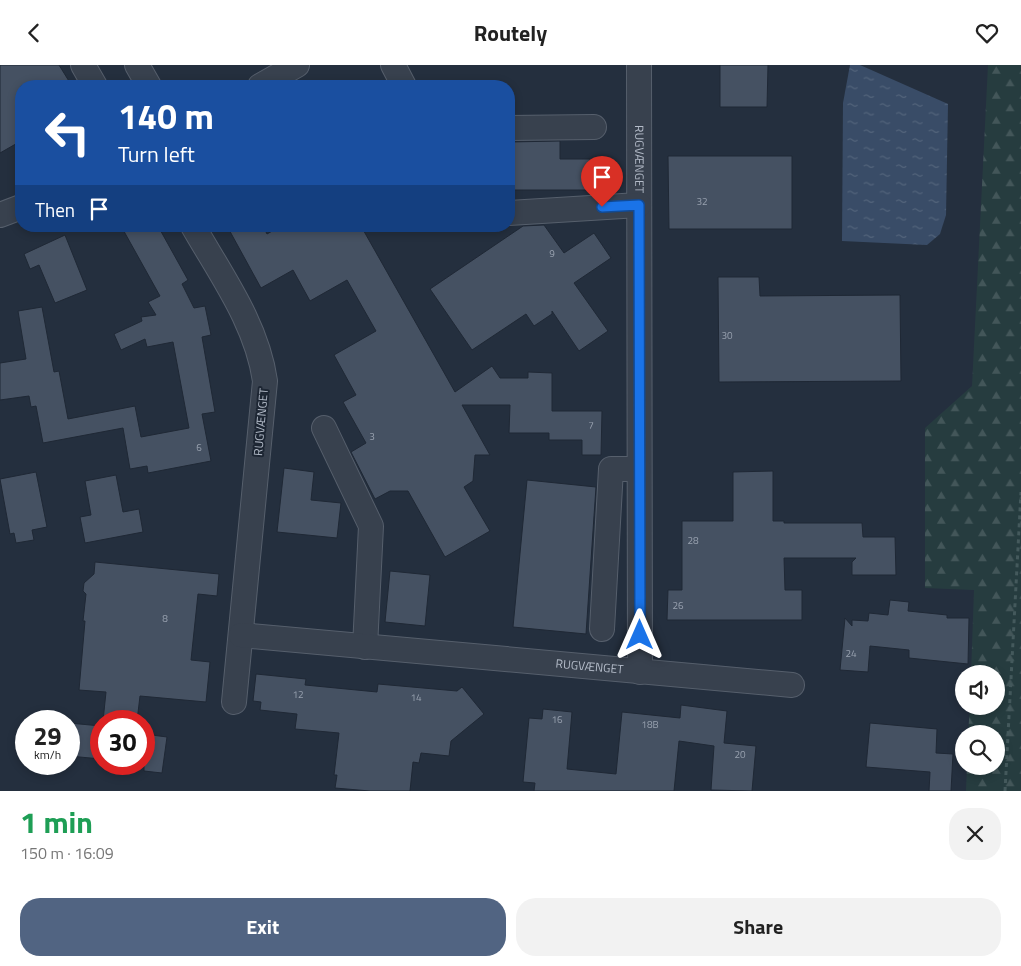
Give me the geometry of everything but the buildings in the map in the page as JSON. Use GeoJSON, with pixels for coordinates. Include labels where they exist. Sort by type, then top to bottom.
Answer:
{"type":"FeatureCollection","features":[{"type":"Feature","properties":{"kind":"street"},"geometry":{"type":"LineString","coordinates":[[83,65],[92,80]]}},
{"type":"Feature","properties":{"kind":"street"},"geometry":{"type":"LineString","coordinates":[[137,65],[146,80]]}},
{"type":"Feature","properties":{"kind":"street"},"geometry":{"type":"LineString","coordinates":[[271,80],[297,65]]}},
{"type":"Feature","properties":{"kind":"street"},"geometry":{"type":"LineString","coordinates":[[393,65],[401,80]]}},
{"type":"Feature","properties":{"kind":"street","name":"RUGVÆNGET"},"geometry":{"type":"LineString","coordinates":[[638,65],[640,672]]}},
{"type":"Feature","properties":{"kind":"street"},"geometry":{"type":"LineString","coordinates":[[515,129],[594,127]]}},
{"type":"Feature","properties":{"kind":"street"},"geometry":{"type":"LineString","coordinates":[[515,213],[639,205]]}},
{"type":"Feature","properties":{"kind":"street"},"geometry":{"type":"LineString","coordinates":[[0,215],[15,209]]}},
{"type":"Feature","properties":{"kind":"street","name":"RUGVÆNGET"},"geometry":{"type":"LineString","coordinates":[[196,232],[252,330],[261,355],[265,381],[234,702]]}},
{"type":"Feature","properties":{"kind":"street"},"geometry":{"type":"LineString","coordinates":[[324,428],[371,526],[365,647]]}},
{"type":"Feature","properties":{"kind":"street"},"geometry":{"type":"LineString","coordinates":[[602,629],[611,469],[639,469]]}},
{"type":"Feature","properties":{"kind":"street","name":"RUGVÆNGET"},"geometry":{"type":"LineString","coordinates":[[241,635],[792,685]]}},
{"type":"Feature","properties":{"kind":"path"},"geometry":{"type":"LineString","coordinates":[[1005,791],[1021,492]]}},
{"type":"Feature","properties":{"kind":"green space"},"geometry":{"type":"Polygon","coordinates":[[[988,65],[1021,65],[1021,791],[966,791],[967,775],[1005,775],[1005,725],[969,725],[969,715],[1005,715],[1005,665],[971,665],[974,590],[925,588],[925,428],[972,386],[988,65]]]}},
{"type":"Feature","properties":{"kind":"water"},"geometry":{"type":"Polygon","coordinates":[[[850,65],[860,65],[948,104],[946,215],[940,234],[927,245],[842,241],[843,103],[850,65]]]}},
{"type":"Feature","properties":{"kind":"route"},"geometry":{"type":"LineString","coordinates":[[602,207],[639,205],[640,635]]}}]}
